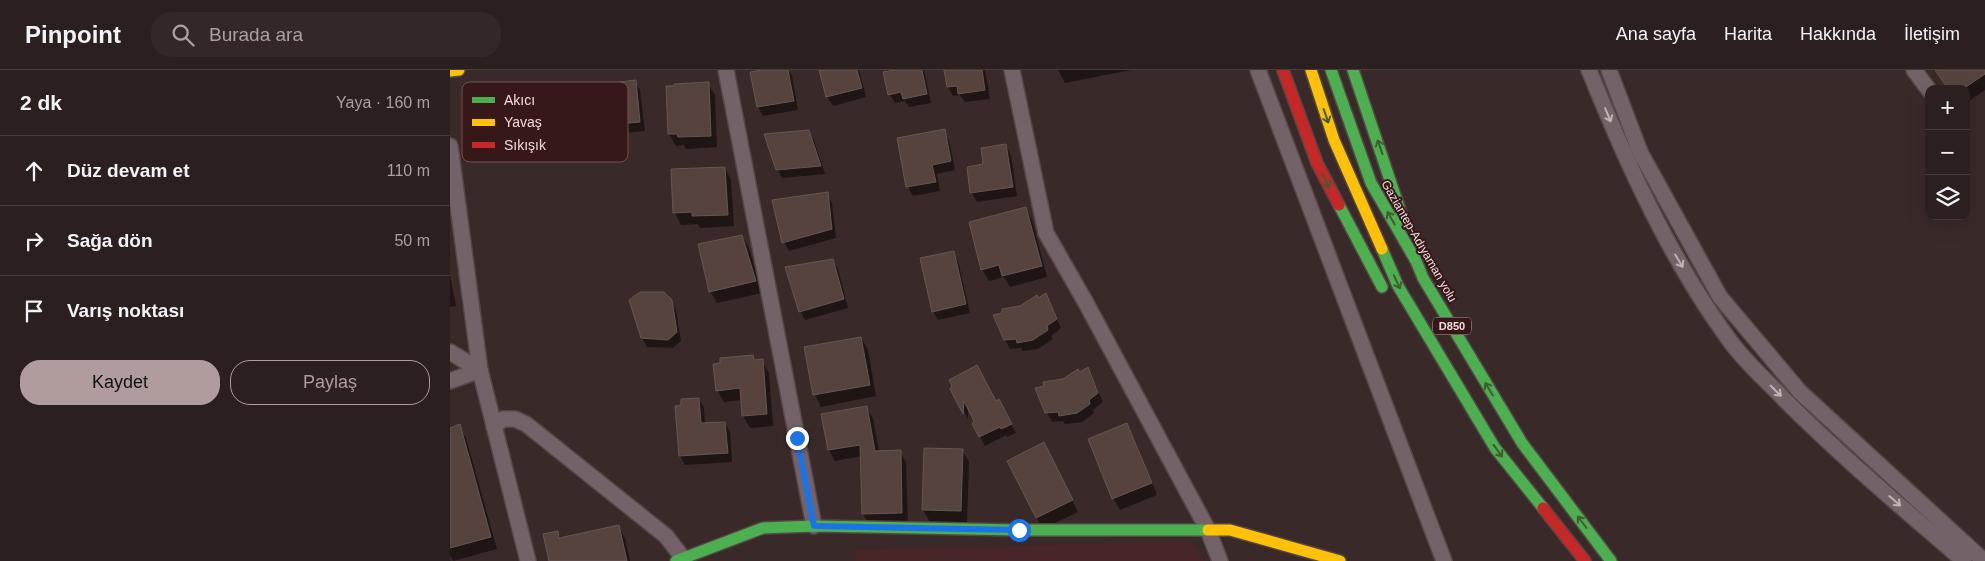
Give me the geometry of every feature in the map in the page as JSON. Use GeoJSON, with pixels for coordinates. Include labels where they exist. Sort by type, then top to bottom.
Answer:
{"type":"FeatureCollection","features":[{"type":"Feature","properties":{"kind":"main road"},"geometry":{"type":"LineString","coordinates":[[450,71],[458,70]]}},
{"type":"Feature","properties":{"kind":"main road"},"geometry":{"type":"LineString","coordinates":[[1283,70],[1317,163],[1385,293],[1425,330]]}},
{"type":"Feature","properties":{"kind":"main road","name":"D850"},"geometry":{"type":"LineString","coordinates":[[1310,70],[1334,140],[1398,286],[1495,448],[1585,561]]}},
{"type":"Feature","properties":{"kind":"main road","name":"Gaziantep-Adıyaman yolu"},"geometry":{"type":"LineString","coordinates":[[1331,70],[1371,184],[1416,260],[1423,278],[1522,443],[1611,561]]}},
{"type":"Feature","properties":{"kind":"main road"},"geometry":{"type":"LineString","coordinates":[[1353,70],[1392,182],[1416,260]]}},
{"type":"Feature","properties":{"kind":"main road"},"geometry":{"type":"LineString","coordinates":[[679,560],[763,528],[814,526],[1019,530],[1230,530],[1340,561]]}},
{"type":"Feature","properties":{"kind":"main road"},"geometry":{"type":"LineString","coordinates":[[1567,539],[1569,561]]}},
{"type":"Feature","properties":{"kind":"street"},"geometry":{"type":"LineString","coordinates":[[726,70],[814,526]]}},
{"type":"Feature","properties":{"kind":"street"},"geometry":{"type":"LineString","coordinates":[[1012,70],[1046,233],[1086,303],[1208,530],[1220,561]]}},
{"type":"Feature","properties":{"kind":"street"},"geometry":{"type":"LineString","coordinates":[[1258,70],[1444,561]]}},
{"type":"Feature","properties":{"kind":"street"},"geometry":{"type":"LineString","coordinates":[[1589,70],[1636,180],[1675,254],[1731,342],[1762,377],[1830,444],[1964,561]]}},
{"type":"Feature","properties":{"kind":"street"},"geometry":{"type":"LineString","coordinates":[[1609,70],[1640,152],[1720,297],[1800,392],[1984,561]]}},
{"type":"Feature","properties":{"kind":"street"},"geometry":{"type":"LineString","coordinates":[[1914,70],[1925,85]]}},
{"type":"Feature","properties":{"kind":"street"},"geometry":{"type":"LineString","coordinates":[[450,146],[480,370],[528,561]]}},
{"type":"Feature","properties":{"kind":"street"},"geometry":{"type":"LineString","coordinates":[[450,352],[480,370]]}},
{"type":"Feature","properties":{"kind":"street"},"geometry":{"type":"LineString","coordinates":[[450,381],[480,370]]}},
{"type":"Feature","properties":{"kind":"street"},"geometry":{"type":"LineString","coordinates":[[494,427],[503,419],[515,419],[526,424],[666,536],[679,560]]}},
{"type":"Feature","properties":{"kind":"shaded area"},"geometry":{"type":"Polygon","coordinates":[[[450,262],[456,298],[450,311],[450,262]]]}},
{"type":"Feature","properties":{"kind":"shaded area"},"geometry":{"type":"Polygon","coordinates":[[[1191,541],[1205,561],[856,561],[855,550],[1191,541]]]}},
{"type":"Feature","properties":{"kind":"building"},"geometry":{"type":"Polygon","coordinates":[[[788,70],[794,101],[757,107],[750,72],[788,70]]]}},
{"type":"Feature","properties":{"kind":"building"},"geometry":{"type":"Polygon","coordinates":[[[819,70],[857,70],[862,88],[826,97],[819,70]]]}},
{"type":"Feature","properties":{"kind":"building"},"geometry":{"type":"Polygon","coordinates":[[[922,70],[927,94],[903,99],[901,92],[888,95],[883,72],[922,70]]]}},
{"type":"Feature","properties":{"kind":"building"},"geometry":{"type":"Polygon","coordinates":[[[944,70],[982,70],[985,90],[958,94],[957,86],[947,87],[944,70]]]}},
{"type":"Feature","properties":{"kind":"building"},"geometry":{"type":"Polygon","coordinates":[[[1935,70],[1985,70],[1985,74],[1969,85],[1945,85],[1935,70]]]}},
{"type":"Feature","properties":{"kind":"building"},"geometry":{"type":"Polygon","coordinates":[[[636,80],[640,122],[628,123],[628,82],[619,82],[636,80]]]}},
{"type":"Feature","properties":{"kind":"building"},"geometry":{"type":"Polygon","coordinates":[[[709,82],[711,136],[678,137],[677,134],[668,134],[666,86],[709,82]]]}},
{"type":"Feature","properties":{"kind":"building"},"geometry":{"type":"Polygon","coordinates":[[[945,129],[951,161],[932,165],[936,182],[906,187],[897,138],[945,129]]]}},
{"type":"Feature","properties":{"kind":"building"},"geometry":{"type":"Polygon","coordinates":[[[809,130],[821,166],[776,170],[764,134],[809,130]]]}},
{"type":"Feature","properties":{"kind":"building"},"geometry":{"type":"Polygon","coordinates":[[[1006,144],[1013,187],[970,193],[967,167],[983,164],[981,148],[1006,144]]]}},
{"type":"Feature","properties":{"kind":"building"},"geometry":{"type":"Polygon","coordinates":[[[725,167],[728,215],[692,216],[692,212],[673,213],[671,169],[725,167]]]}},
{"type":"Feature","properties":{"kind":"building"},"geometry":{"type":"Polygon","coordinates":[[[828,192],[832,229],[782,243],[772,200],[828,192]]]}},
{"type":"Feature","properties":{"kind":"building"},"geometry":{"type":"Polygon","coordinates":[[[1026,207],[1042,266],[1002,276],[999,265],[981,270],[969,222],[1026,207]]]}},
{"type":"Feature","properties":{"kind":"building"},"geometry":{"type":"Polygon","coordinates":[[[742,235],[756,281],[709,292],[698,244],[742,235]]]}},
{"type":"Feature","properties":{"kind":"building"},"geometry":{"type":"Polygon","coordinates":[[[954,251],[966,304],[932,312],[920,258],[954,251]]]}},
{"type":"Feature","properties":{"kind":"building"},"geometry":{"type":"Polygon","coordinates":[[[833,259],[844,299],[799,312],[785,267],[833,259]]]}},
{"type":"Feature","properties":{"kind":"building"},"geometry":{"type":"Polygon","coordinates":[[[640,292],[664,292],[672,300],[677,332],[668,340],[641,338],[629,300],[640,292]]]}},
{"type":"Feature","properties":{"kind":"building"},"geometry":{"type":"Polygon","coordinates":[[[1046,293],[1057,319],[1047,326],[1048,330],[1033,340],[1017,343],[1016,339],[1004,340],[993,315],[1002,313],[1002,309],[1020,306],[1037,295],[1038,298],[1046,293]]]}},
{"type":"Feature","properties":{"kind":"building"},"geometry":{"type":"Polygon","coordinates":[[[861,337],[870,385],[813,395],[804,347],[861,337]]]}},
{"type":"Feature","properties":{"kind":"building"},"geometry":{"type":"Polygon","coordinates":[[[753,355],[754,360],[763,359],[767,414],[742,416],[740,388],[716,391],[713,364],[720,363],[720,358],[753,355]]]}},
{"type":"Feature","properties":{"kind":"building"},"geometry":{"type":"Polygon","coordinates":[[[977,365],[996,401],[999,399],[1012,424],[1001,429],[1000,427],[979,437],[972,424],[974,421],[964,401],[963,414],[950,389],[952,386],[949,380],[977,365]]]}},
{"type":"Feature","properties":{"kind":"building"},"geometry":{"type":"Polygon","coordinates":[[[1088,367],[1098,393],[1089,400],[1090,404],[1077,413],[1059,416],[1058,412],[1045,413],[1035,388],[1044,386],[1043,382],[1063,379],[1078,369],[1080,372],[1088,367]]]}},
{"type":"Feature","properties":{"kind":"building"},"geometry":{"type":"Polygon","coordinates":[[[699,398],[701,423],[725,422],[728,453],[679,456],[675,406],[681,405],[681,399],[699,398]]]}},
{"type":"Feature","properties":{"kind":"building"},"geometry":{"type":"Polygon","coordinates":[[[867,406],[875,451],[901,450],[902,513],[862,514],[860,445],[828,450],[821,414],[867,406]]]}},
{"type":"Feature","properties":{"kind":"building"},"geometry":{"type":"Polygon","coordinates":[[[1127,423],[1152,483],[1112,499],[1088,439],[1127,423]]]}},
{"type":"Feature","properties":{"kind":"building"},"geometry":{"type":"Polygon","coordinates":[[[460,424],[491,537],[450,548],[450,428],[460,424]]]}},
{"type":"Feature","properties":{"kind":"building"},"geometry":{"type":"Polygon","coordinates":[[[1044,442],[1073,500],[1036,518],[1007,461],[1044,442]]]}},
{"type":"Feature","properties":{"kind":"building"},"geometry":{"type":"Polygon","coordinates":[[[924,448],[963,449],[961,511],[922,510],[924,448]]]}},
{"type":"Feature","properties":{"kind":"building"},"geometry":{"type":"Polygon","coordinates":[[[619,525],[627,561],[549,561],[543,534],[558,531],[559,538],[619,525]]]}},
{"type":"Feature","properties":{"kind":"traffic: fast"},"geometry":{"type":"LineString","coordinates":[[1331,70],[1371,183],[1416,261],[1423,278],[1522,443],[1611,561]]}},
{"type":"Feature","properties":{"kind":"traffic: fast"},"geometry":{"type":"LineString","coordinates":[[1353,70],[1403,219]]}},
{"type":"Feature","properties":{"kind":"traffic: fast"},"geometry":{"type":"LineString","coordinates":[[1339,205],[1382,287]]}},
{"type":"Feature","properties":{"kind":"traffic: fast"},"geometry":{"type":"LineString","coordinates":[[1382,249],[1398,286],[1495,448],[1543,508]]}},
{"type":"Feature","properties":{"kind":"traffic: fast"},"geometry":{"type":"LineString","coordinates":[[676,561],[763,528],[814,526],[1019,530],[1208,530]]}},
{"type":"Feature","properties":{"kind":"traffic: slow"},"geometry":{"type":"LineString","coordinates":[[450,71],[459,70]]}},
{"type":"Feature","properties":{"kind":"traffic: slow"},"geometry":{"type":"LineString","coordinates":[[1311,70],[1334,140],[1382,249]]}},
{"type":"Feature","properties":{"kind":"traffic: slow"},"geometry":{"type":"LineString","coordinates":[[1208,530],[1230,530],[1340,561]]}},
{"type":"Feature","properties":{"kind":"traffic: jam"},"geometry":{"type":"LineString","coordinates":[[1283,70],[1317,163],[1339,205]]}},
{"type":"Feature","properties":{"kind":"traffic: jam"},"geometry":{"type":"LineString","coordinates":[[1543,508],[1585,561]]}},
{"type":"Feature","properties":{"kind":"route"},"geometry":{"type":"LineString","coordinates":[[797,438],[814,526],[1019,530]]}}]}
